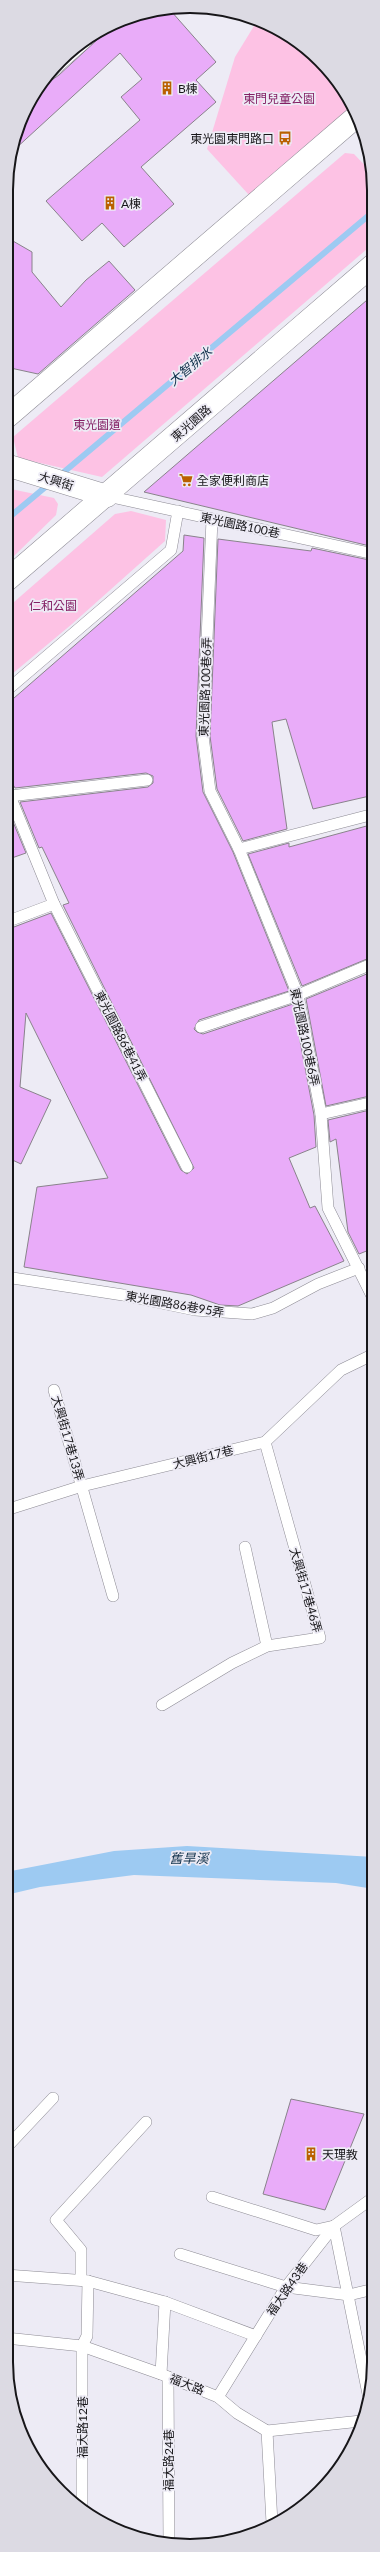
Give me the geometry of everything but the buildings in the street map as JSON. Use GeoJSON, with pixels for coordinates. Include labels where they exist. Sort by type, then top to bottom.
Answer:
{"type":"FeatureCollection","features":[{"type":"Feature","properties":{"kind":"street"},"geometry":{"type":"LineString","coordinates":[[13,412],[353,120]]}},
{"type":"Feature","properties":{"kind":"street","name":"東光園路"},"geometry":{"type":"LineString","coordinates":[[13,575],[107,496],[367,270]]}},
{"type":"Feature","properties":{"kind":"street","name":"大興街"},"geometry":{"type":"LineString","coordinates":[[13,467],[62,484],[107,496]]}},
{"type":"Feature","properties":{"kind":"lane","name":"東光園路100巷"},"geometry":{"type":"LineString","coordinates":[[107,496],[367,552]]}},
{"type":"Feature","properties":{"kind":"lane"},"geometry":{"type":"LineString","coordinates":[[13,685],[171,550],[178,511]]}},
{"type":"Feature","properties":{"kind":"lane","name":"東光園路100巷6弄"},"geometry":{"type":"LineString","coordinates":[[212,519],[202,736],[210,791],[239,849],[298,995],[321,1114],[328,1208],[359,1268],[367,1277]]}},
{"type":"Feature","properties":{"kind":"lane"},"geometry":{"type":"LineString","coordinates":[[13,791],[147,780]]}},
{"type":"Feature","properties":{"kind":"lane","name":"東光園路86巷41弄"},"geometry":{"type":"LineString","coordinates":[[13,803],[54,904],[187,1167]]}},
{"type":"Feature","properties":{"kind":"lane"},"geometry":{"type":"LineString","coordinates":[[239,849],[367,816]]}},
{"type":"Feature","properties":{"kind":"lane"},"geometry":{"type":"LineString","coordinates":[[13,919],[54,904]]}},
{"type":"Feature","properties":{"kind":"lane"},"geometry":{"type":"LineString","coordinates":[[201,1027],[298,995],[367,966]]}},
{"type":"Feature","properties":{"kind":"lane"},"geometry":{"type":"LineString","coordinates":[[321,1114],[367,1104]]}},
{"type":"Feature","properties":{"kind":"lane","name":"東光園路86巷95弄"},"geometry":{"type":"LineString","coordinates":[[13,1278],[123,1295],[195,1310],[252,1314],[273,1308],[311,1287],[359,1268]]}},
{"type":"Feature","properties":{"kind":"lane","name":"大興街17巷"},"geometry":{"type":"LineString","coordinates":[[13,1508],[82,1486],[265,1442],[341,1370],[367,1357]]}},
{"type":"Feature","properties":{"kind":"lane","name":"大興街17巷13弄"},"geometry":{"type":"LineString","coordinates":[[54,1390],[113,1596]]}},
{"type":"Feature","properties":{"kind":"lane","name":"大興街17巷46弄"},"geometry":{"type":"LineString","coordinates":[[162,1705],[232,1663],[267,1646],[320,1638],[265,1442]]}},
{"type":"Feature","properties":{"kind":"lane"},"geometry":{"type":"LineString","coordinates":[[245,1546],[267,1646]]}},
{"type":"Feature","properties":{"kind":"lane"},"geometry":{"type":"LineString","coordinates":[[13,2141],[53,2098]]}},
{"type":"Feature","properties":{"kind":"lane","name":"福大路12巷"},"geometry":{"type":"LineString","coordinates":[[82,2502],[82,2346],[87,2336],[84,2280],[81,2250],[56,2220],[146,2122]]}},
{"type":"Feature","properties":{"kind":"lane"},"geometry":{"type":"LineString","coordinates":[[212,2197],[316,2230],[334,2226],[366,2382]]}},
{"type":"Feature","properties":{"kind":"lane","name":"福大路43巷"},"geometry":{"type":"LineString","coordinates":[[218,2397],[286,2287],[334,2226],[367,2202]]}},
{"type":"Feature","properties":{"kind":"lane"},"geometry":{"type":"LineString","coordinates":[[180,2254],[286,2287],[349,2295],[367,2291]]}},
{"type":"Feature","properties":{"kind":"lane"},"geometry":{"type":"LineString","coordinates":[[13,2275],[84,2280],[165,2302],[256,2336]]}},
{"type":"Feature","properties":{"kind":"lane","name":"福大路24巷"},"geometry":{"type":"LineString","coordinates":[[165,2302],[164,2375],[169,2537]]}},
{"type":"Feature","properties":{"kind":"lane","name":"福大路"},"geometry":{"type":"LineString","coordinates":[[13,2339],[82,2346],[164,2375],[218,2397],[237,2413],[267,2431]]}},
{"type":"Feature","properties":{"kind":"lane"},"geometry":{"type":"LineString","coordinates":[[272,2519],[267,2431],[357,2421]]}},
{"type":"Feature","properties":{"kind":"green space","name":"東門兒童公園"},"geometry":{"type":"Polygon","coordinates":[[[255,25],[258,26],[288,43],[307,57],[330,82],[348,110],[249,195],[207,149],[235,57],[255,25]]]}},
{"type":"Feature","properties":{"kind":"green space","name":"東光園道"},"geometry":{"type":"Polygon","coordinates":[[[345,153],[354,154],[365,165],[367,178],[367,249],[102,477],[18,458],[13,437],[345,153]]]}},
{"type":"Feature","properties":{"kind":"green space"},"geometry":{"type":"Polygon","coordinates":[[[13,489],[54,498],[58,504],[56,515],[13,557],[13,489]]]}},
{"type":"Feature","properties":{"kind":"green space","name":"仁和公園"},"geometry":{"type":"Polygon","coordinates":[[[131,511],[166,520],[165,541],[72,624],[13,673],[13,603],[115,514],[131,511]]]}},
{"type":"Feature","properties":{"kind":"water","name":"舊旱溪"},"geometry":{"type":"Polygon","coordinates":[[[187,1846],[367,1857],[367,1888],[336,1883],[134,1875],[40,1887],[13,1893],[13,1871],[114,1851],[187,1846]]]}},
{"type":"Feature","properties":{"kind":"waterway","name":"大智排水"},"geometry":{"type":"LineString","coordinates":[[58,477],[367,217]]}},
{"type":"Feature","properties":{"kind":"waterway","name":"大智排水"},"geometry":{"type":"LineString","coordinates":[[13,514],[49,484]]}},
{"type":"Feature","properties":{"kind":"place","name":"B棟"},"geometry":{"type":"Point","coordinates":[167,88]}},
{"type":"Feature","properties":{"kind":"place","name":"東光園東門路口"},"geometry":{"type":"Point","coordinates":[285,138]}},
{"type":"Feature","properties":{"kind":"place","name":"A棟"},"geometry":{"type":"Point","coordinates":[110,203]}},
{"type":"Feature","properties":{"kind":"place","name":"全家便利商店"},"geometry":{"type":"Point","coordinates":[186,480]}},
{"type":"Feature","properties":{"kind":"place","name":"天理教"},"geometry":{"type":"Point","coordinates":[311,2154]}}]}
